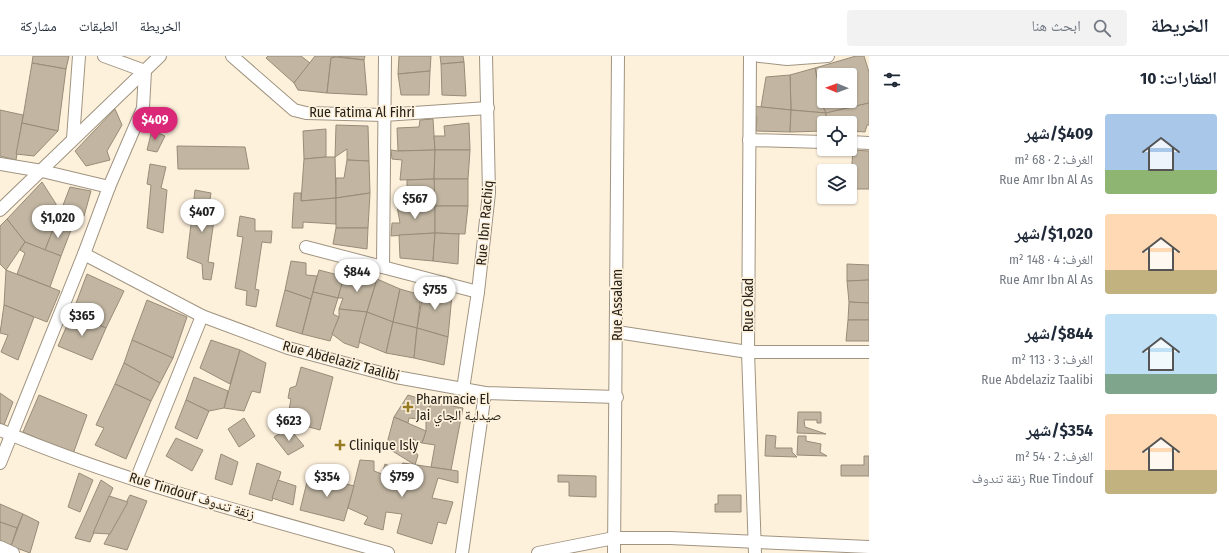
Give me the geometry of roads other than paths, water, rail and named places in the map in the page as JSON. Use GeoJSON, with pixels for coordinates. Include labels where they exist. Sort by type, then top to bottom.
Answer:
{"type":"FeatureCollection","features":[{"type":"Feature","properties":{"kind":"street"},"geometry":{"type":"LineString","coordinates":[[72,139],[79,56]]}},
{"type":"Feature","properties":{"kind":"street"},"geometry":{"type":"LineString","coordinates":[[104,56],[145,71]]}},
{"type":"Feature","properties":{"kind":"street"},"geometry":{"type":"LineString","coordinates":[[0,210],[42,171],[72,139],[160,56]]}},
{"type":"Feature","properties":{"kind":"street","name":"Rue Fatima Al Fihri"},"geometry":{"type":"LineString","coordinates":[[232,56],[294,110],[306,113],[384,115],[488,108]]}},
{"type":"Feature","properties":{"kind":"street"},"geometry":{"type":"LineString","coordinates":[[383,267],[385,56]]}},
{"type":"Feature","properties":{"kind":"street","name":"Rue Ibn Rachiq"},"geometry":{"type":"LineString","coordinates":[[463,389],[478,292],[489,193],[486,56]]}},
{"type":"Feature","properties":{"kind":"street","name":"Rue Assalam"},"geometry":{"type":"LineString","coordinates":[[614,553],[617,397],[618,56]]}},
{"type":"Feature","properties":{"kind":"street","name":"Rue Okad"},"geometry":{"type":"LineString","coordinates":[[750,56],[748,352],[755,548]]}},
{"type":"Feature","properties":{"kind":"street"},"geometry":{"type":"LineString","coordinates":[[759,56],[787,58],[828,56]]}},
{"type":"Feature","properties":{"kind":"street"},"geometry":{"type":"LineString","coordinates":[[0,463],[84,254],[109,187],[143,108],[145,71]]}},
{"type":"Feature","properties":{"kind":"street"},"geometry":{"type":"LineString","coordinates":[[749,140],[817,142]]}},
{"type":"Feature","properties":{"kind":"street"},"geometry":{"type":"LineString","coordinates":[[857,142],[869,143]]}},
{"type":"Feature","properties":{"kind":"street"},"geometry":{"type":"LineString","coordinates":[[0,164],[42,171],[109,187]]}},
{"type":"Feature","properties":{"kind":"street"},"geometry":{"type":"LineString","coordinates":[[306,247],[478,292]]}},
{"type":"Feature","properties":{"kind":"street","name":"Rue Abdelaziz Taalibi"},"geometry":{"type":"LineString","coordinates":[[84,254],[202,316],[288,348],[396,377],[485,392],[617,397]]}},
{"type":"Feature","properties":{"kind":"street"},"geometry":{"type":"LineString","coordinates":[[136,480],[202,316]]}},
{"type":"Feature","properties":{"kind":"street"},"geometry":{"type":"LineString","coordinates":[[617,332],[748,352],[869,352]]}},
{"type":"Feature","properties":{"kind":"street"},"geometry":{"type":"LineString","coordinates":[[462,553],[485,392]]}},
{"type":"Feature","properties":{"kind":"street","name":"Rue Tindouf زنقة تندوف"},"geometry":{"type":"LineString","coordinates":[[0,430],[73,459],[136,480],[388,553]]}},
{"type":"Feature","properties":{"kind":"street"},"geometry":{"type":"LineString","coordinates":[[538,553],[614,538],[670,538],[755,548],[869,547]]}},
{"type":"Feature","properties":{"kind":"street"},"geometry":{"type":"LineString","coordinates":[[0,547],[13,553]]}},
{"type":"Feature","properties":{"kind":"place","name":"Pharmacie El Jai صيدلية الجاي"},"geometry":{"type":"Point","coordinates":[408,407]}},
{"type":"Feature","properties":{"kind":"place","name":"Clinique Isly"},"geometry":{"type":"Point","coordinates":[340,445]}}]}
